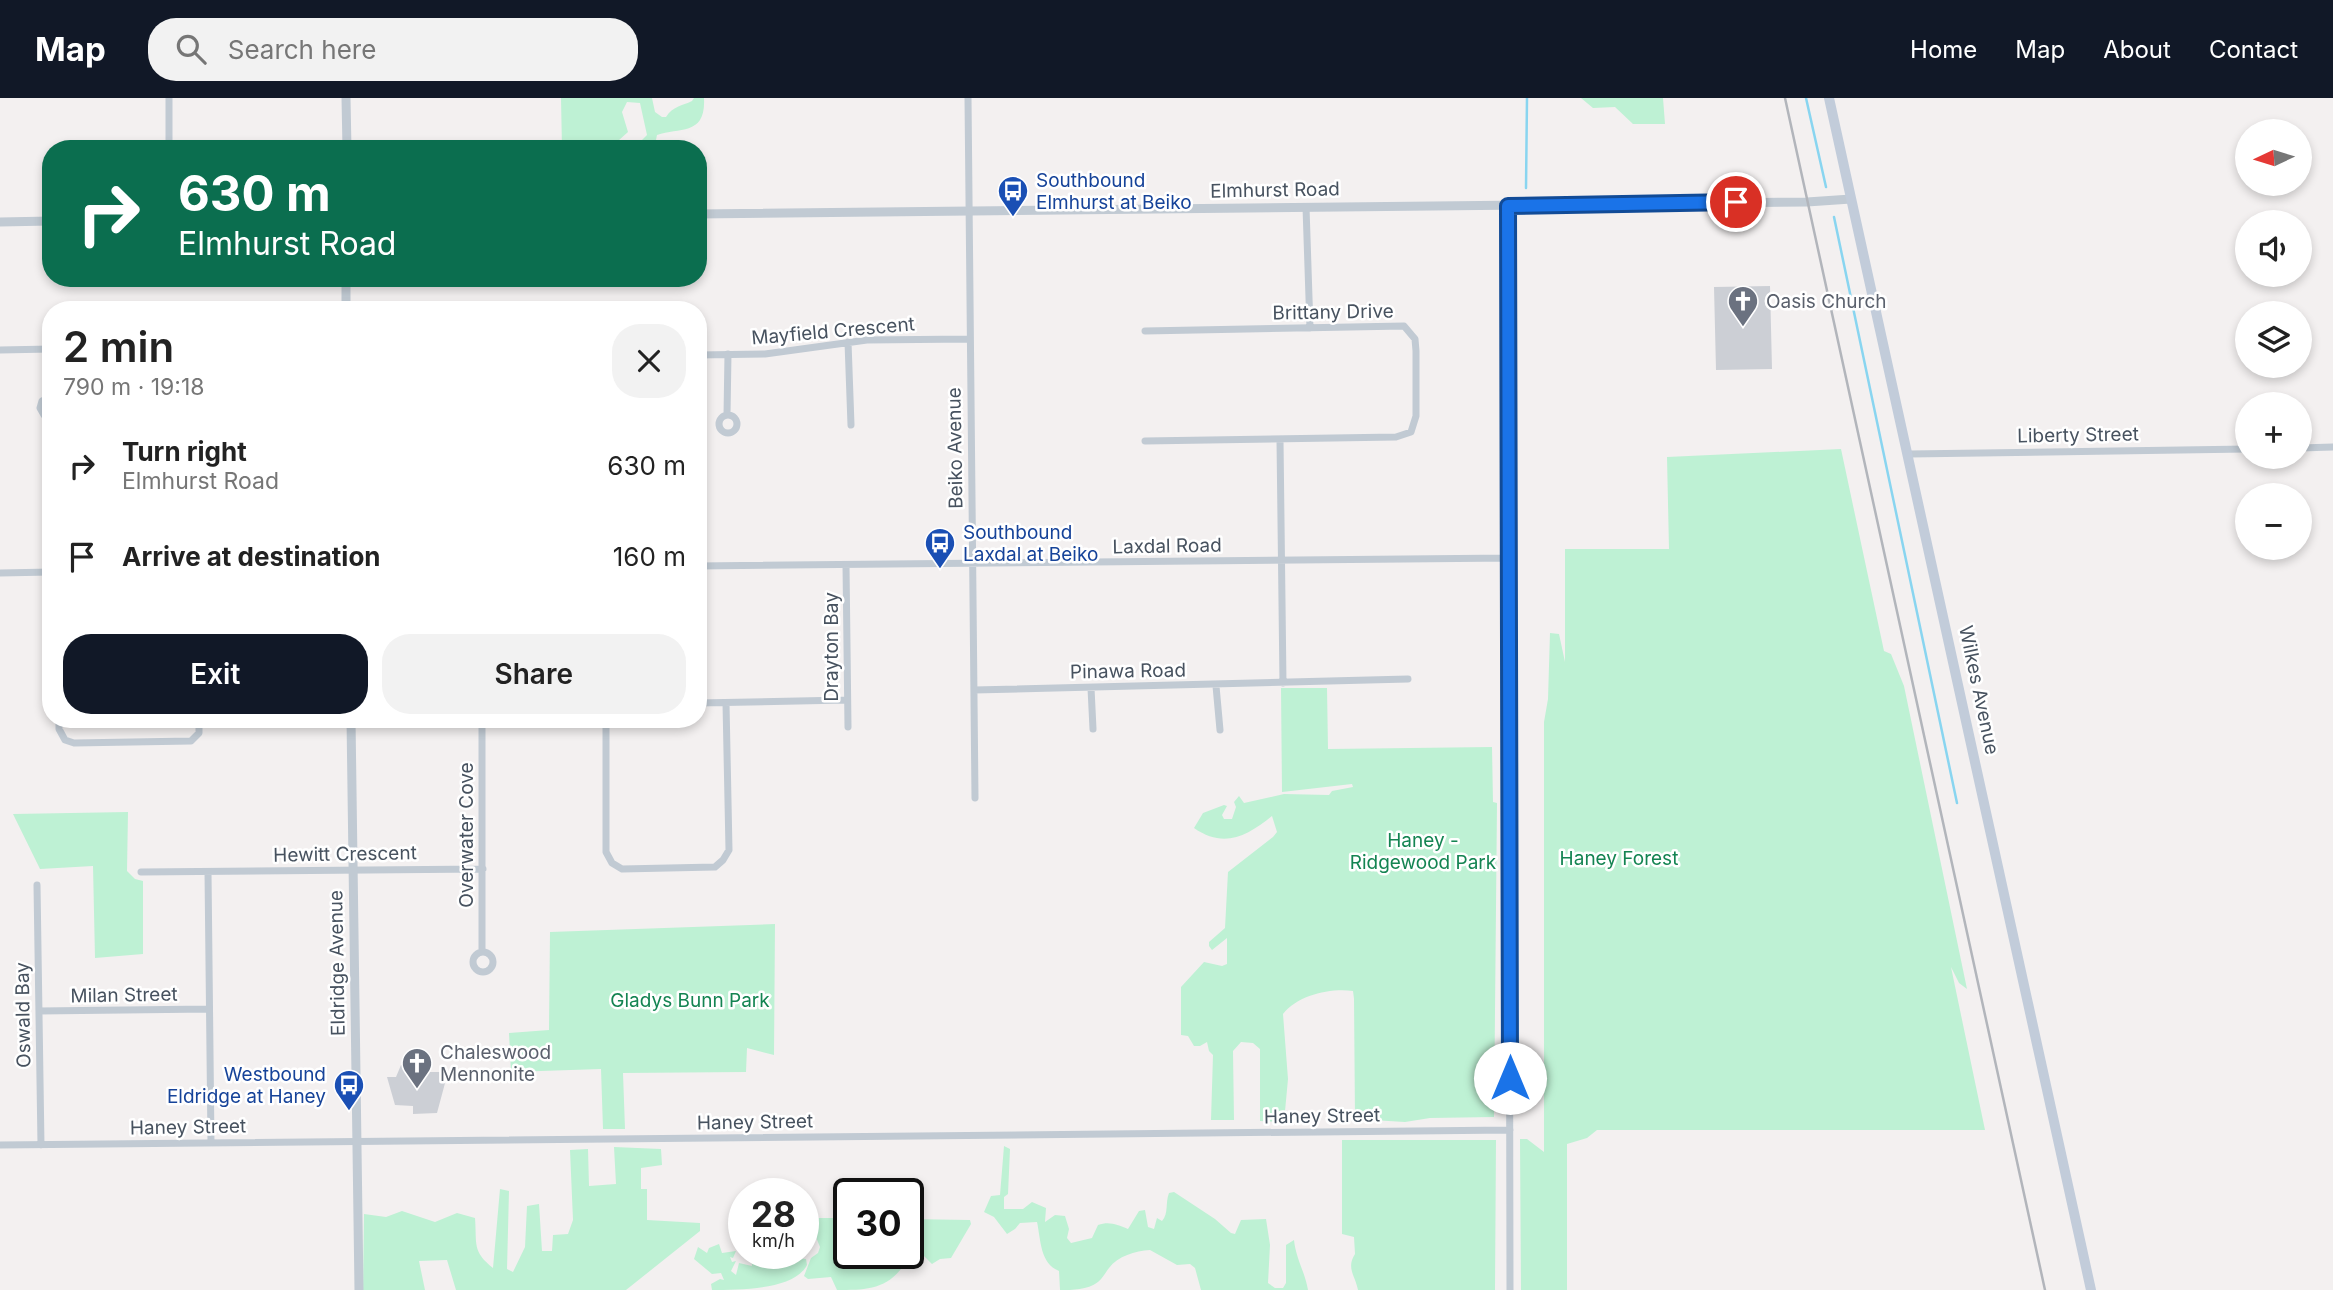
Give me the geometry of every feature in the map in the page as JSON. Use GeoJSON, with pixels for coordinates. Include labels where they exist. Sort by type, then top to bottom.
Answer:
{"type":"FeatureCollection","features":[{"type":"Feature","properties":{"kind":"main road","name":"Wilkes Avenue"},"geometry":{"type":"LineString","coordinates":[[1829,98],[1910,454],[2091,1290]]}},
{"type":"Feature","properties":{"kind":"street"},"geometry":{"type":"LineString","coordinates":[[169,98],[169,140]]}},
{"type":"Feature","properties":{"kind":"street"},"geometry":{"type":"LineString","coordinates":[[346,98],[347,140]]}},
{"type":"Feature","properties":{"kind":"street","name":"Beiko Avenue"},"geometry":{"type":"LineString","coordinates":[[968,98],[975,798]]}},
{"type":"Feature","properties":{"kind":"street","name":"Elmhurst Road"},"geometry":{"type":"LineString","coordinates":[[707,214],[1508,206],[1852,199]]}},
{"type":"Feature","properties":{"kind":"street"},"geometry":{"type":"LineString","coordinates":[[1508,206],[1511,558],[1510,1290]]}},
{"type":"Feature","properties":{"kind":"street"},"geometry":{"type":"LineString","coordinates":[[1306,207],[1310,328]]}},
{"type":"Feature","properties":{"kind":"street"},"geometry":{"type":"LineString","coordinates":[[0,222],[42,221]]}},
{"type":"Feature","properties":{"kind":"street","name":"Brittany Drive"},"geometry":{"type":"LineString","coordinates":[[1145,331],[1404,326],[1415,339],[1416,351],[1415,427],[1411,432],[1396,437],[1145,441]]}},
{"type":"Feature","properties":{"kind":"street","name":"Mayfield Crescent"},"geometry":{"type":"LineString","coordinates":[[707,355],[765,354],[848,342],[969,339]]}},
{"type":"Feature","properties":{"kind":"street"},"geometry":{"type":"LineString","coordinates":[[848,342],[851,425]]}},
{"type":"Feature","properties":{"kind":"street"},"geometry":{"type":"LineString","coordinates":[[0,350],[42,349]]}},
{"type":"Feature","properties":{"kind":"street"},"geometry":{"type":"LineString","coordinates":[[727,355],[727,415]]}},
{"type":"Feature","properties":{"kind":"street"},"geometry":{"type":"LineString","coordinates":[[1280,440],[1283,683]]}},
{"type":"Feature","properties":{"kind":"street"},"geometry":{"type":"LineString","coordinates":[[2312,448],[2333,447]]}},
{"type":"Feature","properties":{"kind":"street","name":"Liberty Street"},"geometry":{"type":"LineString","coordinates":[[1910,454],[2235,449]]}},
{"type":"Feature","properties":{"kind":"street","name":"Laxdal Road"},"geometry":{"type":"LineString","coordinates":[[707,566],[1511,558]]}},
{"type":"Feature","properties":{"kind":"street","name":"Drayton Bay"},"geometry":{"type":"LineString","coordinates":[[846,565],[848,727]]}},
{"type":"Feature","properties":{"kind":"street"},"geometry":{"type":"LineString","coordinates":[[0,573],[42,572]]}},
{"type":"Feature","properties":{"kind":"street","name":"Pinawa Road"},"geometry":{"type":"LineString","coordinates":[[974,690],[1216,686],[1408,679]]}},
{"type":"Feature","properties":{"kind":"street"},"geometry":{"type":"LineString","coordinates":[[1216,686],[1220,730]]}},
{"type":"Feature","properties":{"kind":"street"},"geometry":{"type":"LineString","coordinates":[[1091,688],[1093,729]]}},
{"type":"Feature","properties":{"kind":"street"},"geometry":{"type":"LineString","coordinates":[[707,703],[846,700]]}},
{"type":"Feature","properties":{"kind":"street"},"geometry":{"type":"LineString","coordinates":[[606,728],[606,852],[612,863],[622,869],[715,867],[729,850],[726,703]]}},
{"type":"Feature","properties":{"kind":"street"},"geometry":{"type":"LineString","coordinates":[[59,728],[65,740],[74,743],[191,741],[199,733],[199,728]]}},
{"type":"Feature","properties":{"kind":"street","name":"Eldridge Avenue"},"geometry":{"type":"LineString","coordinates":[[351,728],[359,1290]]}},
{"type":"Feature","properties":{"kind":"street","name":"Overwater Cove"},"geometry":{"type":"LineString","coordinates":[[482,728],[482,952]]}},
{"type":"Feature","properties":{"kind":"street","name":"Hewitt Crescent"},"geometry":{"type":"LineString","coordinates":[[141,872],[483,869]]}},
{"type":"Feature","properties":{"kind":"street"},"geometry":{"type":"LineString","coordinates":[[208,872],[211,1143]]}},
{"type":"Feature","properties":{"kind":"street","name":"Oswald Bay"},"geometry":{"type":"LineString","coordinates":[[37,885],[41,1145]]}},
{"type":"Feature","properties":{"kind":"street","name":"Milan Street"},"geometry":{"type":"LineString","coordinates":[[39,1011],[209,1009]]}},
{"type":"Feature","properties":{"kind":"street","name":"Haney Street"},"geometry":{"type":"LineString","coordinates":[[0,1145],[1510,1130]]}},
{"type":"Feature","properties":{"kind":"green space"},"geometry":{"type":"Polygon","coordinates":[[[561,98],[652,98],[655,112],[666,117],[675,108],[694,98],[704,98],[701,119],[696,124],[683,130],[657,135],[656,140],[642,140],[647,135],[640,103],[627,102],[622,112],[628,132],[619,140],[562,140],[561,98]]]}},
{"type":"Feature","properties":{"kind":"green space"},"geometry":{"type":"Polygon","coordinates":[[[1581,98],[1663,98],[1665,124],[1633,124],[1615,107],[1593,108],[1581,98]]]}},
{"type":"Feature","properties":{"kind":"green space","name":"Haney Forest"},"geometry":{"type":"Polygon","coordinates":[[[1841,449],[1884,651],[1891,654],[1904,686],[1967,989],[1959,983],[1951,967],[1985,1130],[1597,1130],[1587,1138],[1567,1144],[1567,1290],[1521,1290],[1520,1139],[1527,1139],[1544,1152],[1544,722],[1548,699],[1550,633],[1559,634],[1565,662],[1565,549],[1669,549],[1667,457],[1841,449]]]}},
{"type":"Feature","properties":{"kind":"green space","name":"Haney - Ridgewood Park"},"geometry":{"type":"Polygon","coordinates":[[[1281,688],[1327,688],[1328,749],[1492,747],[1493,802],[1497,803],[1494,1117],[1430,1118],[1405,1122],[1355,1119],[1354,999],[1353,991],[1344,990],[1315,994],[1289,1007],[1283,1014],[1288,1079],[1284,1122],[1260,1121],[1260,1049],[1253,1043],[1241,1042],[1233,1051],[1234,1120],[1211,1120],[1213,1055],[1207,1042],[1194,1046],[1188,1036],[1181,1035],[1181,987],[1204,962],[1222,966],[1227,964],[1227,938],[1212,950],[1209,942],[1225,928],[1228,872],[1277,832],[1272,816],[1244,834],[1225,839],[1215,838],[1194,828],[1203,813],[1224,805],[1227,806],[1222,815],[1224,819],[1232,819],[1236,807],[1234,802],[1239,796],[1244,803],[1284,794],[1329,795],[1332,791],[1353,787],[1352,784],[1282,792],[1281,688]]]}},
{"type":"Feature","properties":{"kind":"green space"},"geometry":{"type":"Polygon","coordinates":[[[128,812],[127,871],[135,879],[143,881],[143,954],[95,958],[93,866],[40,869],[13,814],[128,812]]]}},
{"type":"Feature","properties":{"kind":"green space","name":"Gladys Bunn Park"},"geometry":{"type":"Polygon","coordinates":[[[775,924],[774,1055],[747,1048],[746,1072],[623,1073],[625,1129],[603,1129],[601,1069],[511,1072],[509,1033],[549,1030],[550,932],[775,924]]]}},
{"type":"Feature","properties":{"kind":"green space"},"geometry":{"type":"Polygon","coordinates":[[[1342,1140],[1496,1140],[1495,1290],[1358,1290],[1351,1268],[1355,1254],[1354,1237],[1342,1234],[1342,1140]]]}},
{"type":"Feature","properties":{"kind":"green space"},"geometry":{"type":"Polygon","coordinates":[[[1004,1146],[1010,1149],[1008,1194],[1004,1197],[1004,1209],[1023,1209],[1032,1202],[1046,1208],[1045,1222],[1055,1215],[1065,1216],[1069,1229],[1067,1238],[1071,1243],[1092,1238],[1098,1225],[1106,1223],[1128,1229],[1139,1211],[1145,1210],[1148,1227],[1154,1229],[1157,1218],[1162,1221],[1164,1218],[1169,1193],[1174,1192],[1231,1233],[1235,1234],[1241,1220],[1266,1219],[1270,1245],[1268,1283],[1275,1288],[1283,1288],[1286,1283],[1286,1245],[1294,1240],[1308,1290],[1201,1290],[1195,1268],[1190,1264],[1177,1265],[1150,1250],[1117,1260],[1094,1285],[1060,1290],[1059,1271],[1048,1263],[1045,1257],[1037,1222],[1020,1223],[1007,1234],[994,1217],[984,1212],[991,1196],[1000,1195],[1004,1146]]]}},
{"type":"Feature","properties":{"kind":"green space"},"geometry":{"type":"Polygon","coordinates":[[[614,1147],[661,1149],[662,1165],[641,1168],[641,1189],[647,1189],[647,1220],[700,1223],[700,1231],[626,1290],[456,1290],[447,1260],[419,1261],[425,1290],[363,1290],[364,1214],[386,1217],[402,1211],[435,1222],[457,1213],[475,1218],[479,1252],[493,1268],[500,1189],[509,1191],[507,1269],[513,1272],[525,1247],[527,1206],[539,1204],[542,1251],[552,1251],[553,1235],[568,1234],[573,1220],[570,1150],[588,1149],[589,1186],[616,1184],[614,1147]]]}},
{"type":"Feature","properties":{"kind":"green space"},"geometry":{"type":"Polygon","coordinates":[[[819,1218],[833,1218],[833,1269],[901,1269],[890,1280],[874,1287],[837,1290],[831,1277],[808,1279],[804,1276],[807,1269],[819,1269],[819,1218]]]}},
{"type":"Feature","properties":{"kind":"green space"},"geometry":{"type":"Polygon","coordinates":[[[924,1219],[970,1220],[971,1224],[951,1258],[940,1259],[932,1264],[924,1256],[924,1219]]]}},
{"type":"Feature","properties":{"kind":"green space"},"geometry":{"type":"Polygon","coordinates":[[[719,1244],[722,1253],[728,1252],[728,1269],[732,1269],[736,1275],[738,1269],[804,1269],[779,1284],[751,1289],[712,1290],[711,1284],[720,1279],[724,1280],[721,1273],[712,1274],[694,1259],[698,1247],[707,1253],[709,1248],[719,1244]]]}},
{"type":"Feature","properties":{"kind":"building","name":"Oasis Church"},"geometry":{"type":"Polygon","coordinates":[[[1770,286],[1772,369],[1716,370],[1714,287],[1770,286]]]}},
{"type":"Feature","properties":{"kind":"building","name":"Chaleswood Mennonite"},"geometry":{"type":"Polygon","coordinates":[[[401,1065],[418,1065],[424,1072],[448,1072],[437,1113],[413,1114],[413,1106],[395,1105],[387,1077],[396,1077],[401,1065]]]}},
{"type":"Feature","properties":{"kind":"waterway"},"geometry":{"type":"LineString","coordinates":[[1526,188],[1527,98]]}},
{"type":"Feature","properties":{"kind":"waterway"},"geometry":{"type":"LineString","coordinates":[[1806,98],[1826,187]]}},
{"type":"Feature","properties":{"kind":"waterway"},"geometry":{"type":"LineString","coordinates":[[1834,217],[1957,803]]}},
{"type":"Feature","properties":{"kind":"railway"},"geometry":{"type":"LineString","coordinates":[[1785,98],[2045,1290]]}},
{"type":"Feature","properties":{"kind":"place","name":"Southbound Elmhurst at Beiko"},"geometry":{"type":"Point","coordinates":[1013,218]}},
{"type":"Feature","properties":{"kind":"place","name":"Oasis Church"},"geometry":{"type":"Point","coordinates":[1743,328]}},
{"type":"Feature","properties":{"kind":"place","name":"Southbound Laxdal at Beiko"},"geometry":{"type":"Point","coordinates":[940,570]}},
{"type":"Feature","properties":{"kind":"place","name":"Chaleswood Mennonite"},"geometry":{"type":"Point","coordinates":[417,1090]}},
{"type":"Feature","properties":{"kind":"place","name":"Westbound Eldridge at Haney"},"geometry":{"type":"Point","coordinates":[349,1112]}},
{"type":"Feature","properties":{"kind":"route"},"geometry":{"type":"LineString","coordinates":[[1510,1078],[1511,558],[1508,206],[1736,202]]}}]}
